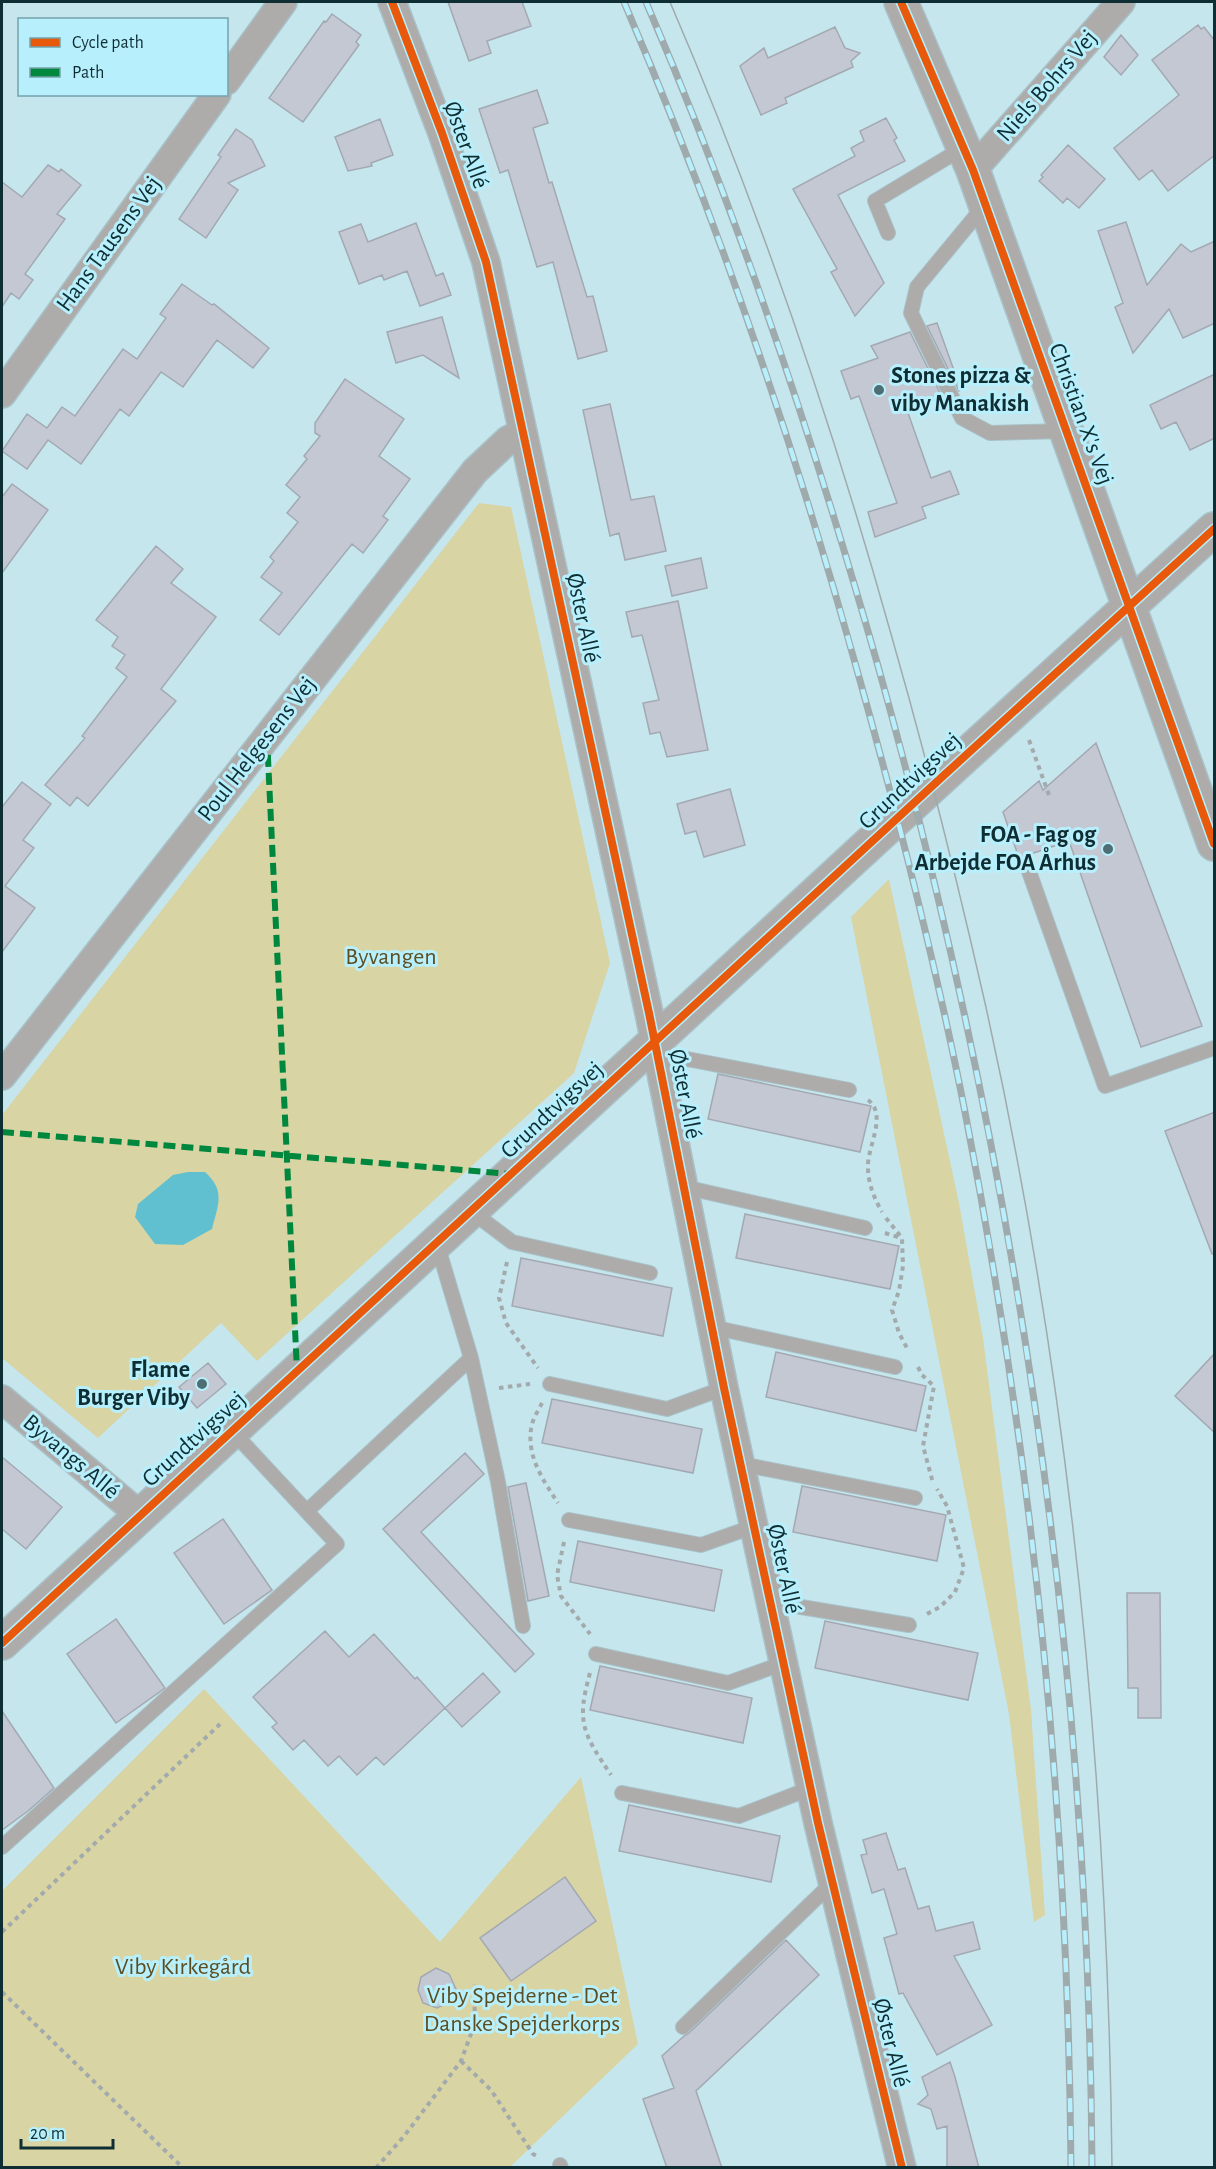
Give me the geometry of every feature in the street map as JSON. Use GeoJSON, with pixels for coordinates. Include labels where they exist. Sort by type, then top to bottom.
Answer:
{"type":"FeatureCollection","features":[{"type":"Feature","properties":{"kind":"street"},"geometry":{"type":"LineString","coordinates":[[228,78],[283,2]]}},
{"type":"Feature","properties":{"kind":"street","name":"Øster Allé"},"geometry":{"type":"LineString","coordinates":[[392,2],[442,133],[486,262],[657,1054],[724,1388],[811,1788],[902,2168]]}},
{"type":"Feature","properties":{"kind":"street","name":"Christian X's Vej"},"geometry":{"type":"LineString","coordinates":[[901,2],[986,204],[1215,844]]}},
{"type":"Feature","properties":{"kind":"street","name":"Niels Bohrs Vej"},"geometry":{"type":"LineString","coordinates":[[968,159],[1121,2]]}},
{"type":"Feature","properties":{"kind":"street","name":"Hans Tausens Vej"},"geometry":{"type":"LineString","coordinates":[[2,394],[215,96]]}},
{"type":"Feature","properties":{"kind":"street","name":"Poul Helgesens Vej"},"geometry":{"type":"LineString","coordinates":[[2,1076],[475,471],[508,440],[523,432]]}},
{"type":"Feature","properties":{"kind":"street","name":"Grundtvigsvej"},"geometry":{"type":"LineString","coordinates":[[2,1643],[471,1211],[657,1054],[1017,708],[1215,529]]}},
{"type":"Feature","properties":{"kind":"street","name":"Byvangs Allé"},"geometry":{"type":"LineString","coordinates":[[2,1399],[140,1515]]}},
{"type":"Feature","properties":{"kind":"lane"},"geometry":{"type":"LineString","coordinates":[[888,232],[875,201],[968,159]]}},
{"type":"Feature","properties":{"kind":"lane"},"geometry":{"type":"LineString","coordinates":[[986,204],[917,287],[911,313],[962,418],[990,433],[1067,431]]}},
{"type":"Feature","properties":{"kind":"lane"},"geometry":{"type":"LineString","coordinates":[[1026,863],[1105,1086],[1215,1048]]}},
{"type":"Feature","properties":{"kind":"lane"},"geometry":{"type":"LineString","coordinates":[[657,1054],[849,1090]]}},
{"type":"Feature","properties":{"kind":"lane"},"geometry":{"type":"LineString","coordinates":[[684,1187],[865,1228]]}},
{"type":"Feature","properties":{"kind":"lane"},"geometry":{"type":"LineString","coordinates":[[471,1211],[512,1242],[650,1273]]}},
{"type":"Feature","properties":{"kind":"lane"},"geometry":{"type":"LineString","coordinates":[[437,1242],[471,1358],[498,1482],[523,1626]]}},
{"type":"Feature","properties":{"kind":"lane"},"geometry":{"type":"LineString","coordinates":[[712,1327],[896,1367]]}},
{"type":"Feature","properties":{"kind":"lane"},"geometry":{"type":"LineString","coordinates":[[307,1511],[471,1358]]}},
{"type":"Feature","properties":{"kind":"lane"},"geometry":{"type":"LineString","coordinates":[[550,1384],[667,1410],[724,1388]]}},
{"type":"Feature","properties":{"kind":"lane"},"geometry":{"type":"LineString","coordinates":[[2,1846],[337,1544],[232,1431]]}},
{"type":"Feature","properties":{"kind":"lane"},"geometry":{"type":"LineString","coordinates":[[741,1464],[915,1498]]}},
{"type":"Feature","properties":{"kind":"lane"},"geometry":{"type":"LineString","coordinates":[[569,1520],[701,1545],[755,1526]]}},
{"type":"Feature","properties":{"kind":"lane"},"geometry":{"type":"LineString","coordinates":[[771,1602],[909,1625]]}},
{"type":"Feature","properties":{"kind":"lane"},"geometry":{"type":"LineString","coordinates":[[596,1654],[728,1683],[784,1663]]}},
{"type":"Feature","properties":{"kind":"lane"},"geometry":{"type":"LineString","coordinates":[[622,1793],[739,1816],[811,1788]]}},
{"type":"Feature","properties":{"kind":"lane"},"geometry":{"type":"LineString","coordinates":[[683,2027],[832,1883]]}},
{"type":"Feature","properties":{"kind":"path"},"geometry":{"type":"LineString","coordinates":[[1017,708],[1049,795]]}},
{"type":"Feature","properties":{"kind":"path"},"geometry":{"type":"LineString","coordinates":[[478,1392],[518,1384],[550,1384]]}},
{"type":"Feature","properties":{"kind":"path"},"geometry":{"type":"LineString","coordinates":[[2,1932],[220,1724]]}},
{"type":"Feature","properties":{"kind":"path"},"geometry":{"type":"LineString","coordinates":[[376,2168],[405,2135],[461,2061],[475,2023],[474,1984]]}},
{"type":"Feature","properties":{"kind":"path"},"geometry":{"type":"LineString","coordinates":[[2,1992],[183,2168]]}},
{"type":"Feature","properties":{"kind":"path"},"geometry":{"type":"LineString","coordinates":[[461,2061],[491,2090],[533,2154],[560,2166]]}},
{"type":"Feature","properties":{"kind":"green space","name":"Byvangen"},"geometry":{"type":"Polygon","coordinates":[[[479,503],[511,507],[610,963],[574,1073],[257,1361],[221,1323],[98,1438],[2,1358],[2,1115],[479,503]]]}},
{"type":"Feature","properties":{"kind":"green space"},"geometry":{"type":"Polygon","coordinates":[[[889,879],[959,1203],[983,1338],[1031,1710],[1045,1915],[1034,1922],[1009,1714],[851,917],[889,879]]]}},
{"type":"Feature","properties":{"kind":"green space","name":"Viby Kirkegård"},"geometry":{"type":"Polygon","coordinates":[[[204,1689],[440,1942],[581,1777],[638,2044],[510,2167],[2,2168],[2,1891],[204,1689]]]}},
{"type":"Feature","properties":{"kind":"water"},"geometry":{"type":"Polygon","coordinates":[[[205,1172],[216,1186],[219,1199],[212,1229],[183,1245],[155,1244],[135,1217],[138,1204],[173,1175],[205,1172]]]}},
{"type":"Feature","properties":{"kind":"building"},"geometry":{"type":"Polygon","coordinates":[[[448,2],[522,2],[531,26],[487,41],[491,53],[469,61],[448,2]]]}},
{"type":"Feature","properties":{"kind":"building"},"geometry":{"type":"Polygon","coordinates":[[[332,14],[361,35],[356,42],[359,45],[303,122],[269,98],[324,21],[326,22],[332,14]]]}},
{"type":"Feature","properties":{"kind":"building"},"geometry":{"type":"Polygon","coordinates":[[[1198,25],[1201,29],[1204,27],[1215,41],[1215,155],[1168,191],[1152,170],[1139,180],[1114,148],[1179,95],[1152,60],[1198,25]]]}},
{"type":"Feature","properties":{"kind":"building"},"geometry":{"type":"Polygon","coordinates":[[[835,27],[845,48],[860,53],[851,61],[853,67],[785,98],[787,103],[761,115],[740,66],[764,48],[768,58],[835,27]]]}},
{"type":"Feature","properties":{"kind":"building"},"geometry":{"type":"Polygon","coordinates":[[[1121,35],[1138,55],[1121,75],[1104,57],[1121,35]]]}},
{"type":"Feature","properties":{"kind":"building"},"geometry":{"type":"Polygon","coordinates":[[[537,90],[548,123],[533,128],[587,297],[593,296],[607,351],[578,359],[553,262],[537,267],[508,170],[500,173],[479,109],[537,90]]]}},
{"type":"Feature","properties":{"kind":"building"},"geometry":{"type":"Polygon","coordinates":[[[886,118],[897,138],[894,140],[905,161],[838,195],[884,283],[855,316],[831,272],[837,269],[793,189],[855,156],[851,148],[864,141],[860,131],[886,118]]]}},
{"type":"Feature","properties":{"kind":"building"},"geometry":{"type":"Polygon","coordinates":[[[380,119],[393,155],[371,163],[372,166],[348,171],[335,137],[380,119]]]}},
{"type":"Feature","properties":{"kind":"building"},"geometry":{"type":"Polygon","coordinates":[[[236,129],[252,140],[265,166],[228,183],[238,190],[206,238],[179,219],[221,157],[218,155],[236,129]]]}},
{"type":"Feature","properties":{"kind":"building"},"geometry":{"type":"Polygon","coordinates":[[[1068,145],[1105,179],[1079,208],[1067,198],[1063,203],[1039,181],[1043,177],[1041,175],[1068,145]]]}},
{"type":"Feature","properties":{"kind":"building"},"geometry":{"type":"Polygon","coordinates":[[[48,165],[59,172],[61,169],[81,185],[57,214],[65,219],[25,274],[33,280],[19,299],[11,293],[2,307],[2,182],[22,197],[48,165]]]}},
{"type":"Feature","properties":{"kind":"building"},"geometry":{"type":"Polygon","coordinates":[[[1126,222],[1147,285],[1181,244],[1191,252],[1215,241],[1215,323],[1183,338],[1169,309],[1133,353],[1115,307],[1123,303],[1098,231],[1126,222]]]}},
{"type":"Feature","properties":{"kind":"building"},"geometry":{"type":"Polygon","coordinates":[[[416,223],[436,276],[443,273],[451,295],[420,306],[407,271],[384,280],[382,275],[359,284],[339,232],[361,224],[368,242],[416,223]]]}},
{"type":"Feature","properties":{"kind":"building"},"geometry":{"type":"Polygon","coordinates":[[[182,284],[212,305],[214,304],[269,348],[253,368],[217,340],[183,387],[161,372],[129,416],[120,409],[81,464],[48,440],[27,469],[2,451],[27,414],[47,428],[62,407],[75,416],[123,349],[137,359],[166,318],[160,314],[182,284]]]}},
{"type":"Feature","properties":{"kind":"building"},"geometry":{"type":"Polygon","coordinates":[[[442,317],[459,378],[423,355],[396,363],[387,332],[442,317]]]}},
{"type":"Feature","properties":{"kind":"building"},"geometry":{"type":"Polygon","coordinates":[[[937,323],[961,390],[959,391],[927,326],[937,323]]]}},
{"type":"Feature","properties":{"kind":"building"},"geometry":{"type":"Polygon","coordinates":[[[910,332],[942,397],[907,410],[931,478],[950,471],[959,494],[922,507],[926,518],[875,537],[868,512],[897,503],[859,396],[851,399],[841,371],[878,358],[871,346],[910,332]]]}},
{"type":"Feature","properties":{"kind":"building"},"geometry":{"type":"Polygon","coordinates":[[[1215,374],[1215,438],[1190,450],[1176,422],[1161,429],[1150,405],[1215,374]]]}},
{"type":"Feature","properties":{"kind":"building"},"geometry":{"type":"Polygon","coordinates":[[[345,379],[404,419],[379,456],[410,479],[383,516],[388,520],[363,553],[352,544],[279,635],[260,620],[282,593],[261,577],[274,561],[270,557],[298,522],[287,513],[300,497],[286,485],[307,459],[304,456],[320,436],[315,433],[315,423],[345,379]]]}},
{"type":"Feature","properties":{"kind":"building"},"geometry":{"type":"Polygon","coordinates":[[[610,404],[631,500],[654,496],[666,551],[625,560],[619,533],[610,536],[583,410],[610,404]]]}},
{"type":"Feature","properties":{"kind":"building"},"geometry":{"type":"Polygon","coordinates":[[[12,484],[48,510],[2,573],[2,497],[12,484]]]}},
{"type":"Feature","properties":{"kind":"building"},"geometry":{"type":"Polygon","coordinates":[[[156,546],[183,569],[171,583],[216,617],[161,689],[176,701],[88,806],[77,797],[70,806],[45,785],[85,738],[82,736],[127,677],[116,668],[125,655],[112,646],[118,637],[96,620],[156,546]]]}},
{"type":"Feature","properties":{"kind":"building"},"geometry":{"type":"Polygon","coordinates":[[[701,558],[707,588],[672,596],[665,566],[701,558]]]}},
{"type":"Feature","properties":{"kind":"building"},"geometry":{"type":"Polygon","coordinates":[[[678,601],[708,750],[667,757],[660,732],[650,734],[643,703],[659,700],[642,635],[632,637],[626,612],[678,601]]]}},
{"type":"Feature","properties":{"kind":"building"},"geometry":{"type":"Polygon","coordinates":[[[1096,743],[1202,1026],[1141,1047],[1069,841],[1019,858],[1003,812],[1039,781],[1043,790],[1096,743]]]}},
{"type":"Feature","properties":{"kind":"building"},"geometry":{"type":"Polygon","coordinates":[[[22,782],[51,804],[23,840],[34,848],[5,886],[35,908],[2,952],[2,807],[22,782]]]}},
{"type":"Feature","properties":{"kind":"building"},"geometry":{"type":"Polygon","coordinates":[[[730,789],[745,845],[704,857],[696,831],[685,834],[677,804],[730,789]]]}},
{"type":"Feature","properties":{"kind":"building"},"geometry":{"type":"Polygon","coordinates":[[[718,1074],[871,1106],[860,1152],[708,1119],[718,1074]]]}},
{"type":"Feature","properties":{"kind":"building"},"geometry":{"type":"Polygon","coordinates":[[[1215,1112],[1215,1254],[1212,1254],[1165,1131],[1215,1112]]]}},
{"type":"Feature","properties":{"kind":"building"},"geometry":{"type":"Polygon","coordinates":[[[745,1214],[899,1246],[890,1289],[736,1258],[745,1214]]]}},
{"type":"Feature","properties":{"kind":"building"},"geometry":{"type":"Polygon","coordinates":[[[521,1258],[672,1288],[663,1336],[512,1306],[521,1258]]]}},
{"type":"Feature","properties":{"kind":"building"},"geometry":{"type":"Polygon","coordinates":[[[776,1352],[926,1386],[916,1431],[766,1397],[776,1352]]]}},
{"type":"Feature","properties":{"kind":"building"},"geometry":{"type":"Polygon","coordinates":[[[1215,1353],[1215,1433],[1175,1396],[1215,1353]]]}},
{"type":"Feature","properties":{"kind":"building"},"geometry":{"type":"Polygon","coordinates":[[[208,1363],[226,1384],[197,1408],[179,1387],[208,1363]]]}},
{"type":"Feature","properties":{"kind":"building"},"geometry":{"type":"Polygon","coordinates":[[[552,1399],[702,1429],[693,1473],[542,1443],[552,1399]]]}},
{"type":"Feature","properties":{"kind":"building"},"geometry":{"type":"Polygon","coordinates":[[[465,1453],[484,1474],[421,1532],[534,1654],[515,1672],[383,1529],[465,1453]]]}},
{"type":"Feature","properties":{"kind":"building"},"geometry":{"type":"Polygon","coordinates":[[[2,1457],[62,1507],[26,1549],[2,1529],[2,1457]]]}},
{"type":"Feature","properties":{"kind":"building"},"geometry":{"type":"Polygon","coordinates":[[[526,1483],[549,1596],[528,1601],[508,1487],[526,1483]]]}},
{"type":"Feature","properties":{"kind":"building"},"geometry":{"type":"Polygon","coordinates":[[[802,1486],[946,1515],[937,1561],[793,1532],[802,1486]]]}},
{"type":"Feature","properties":{"kind":"building"},"geometry":{"type":"Polygon","coordinates":[[[223,1519],[272,1590],[224,1624],[174,1553],[223,1519]]]}},
{"type":"Feature","properties":{"kind":"building"},"geometry":{"type":"Polygon","coordinates":[[[578,1541],[722,1570],[714,1611],[570,1582],[578,1541]]]}},
{"type":"Feature","properties":{"kind":"building"},"geometry":{"type":"Polygon","coordinates":[[[1127,1593],[1160,1593],[1161,1718],[1138,1718],[1138,1688],[1128,1688],[1127,1593]]]}},
{"type":"Feature","properties":{"kind":"building"},"geometry":{"type":"Polygon","coordinates":[[[116,1619],[165,1688],[116,1723],[67,1654],[116,1619]]]}},
{"type":"Feature","properties":{"kind":"building"},"geometry":{"type":"Polygon","coordinates":[[[825,1621],[978,1653],[968,1700],[815,1668],[825,1621]]]}},
{"type":"Feature","properties":{"kind":"building"},"geometry":{"type":"Polygon","coordinates":[[[325,1631],[349,1657],[374,1634],[445,1708],[384,1765],[376,1757],[357,1775],[339,1756],[328,1766],[304,1740],[293,1750],[272,1727],[277,1723],[253,1697],[325,1631]]]}},
{"type":"Feature","properties":{"kind":"building"},"geometry":{"type":"Polygon","coordinates":[[[600,1666],[752,1698],[743,1743],[590,1710],[600,1666]]]}},
{"type":"Feature","properties":{"kind":"building"},"geometry":{"type":"Polygon","coordinates":[[[483,1673],[500,1692],[462,1727],[445,1708],[483,1673]]]}},
{"type":"Feature","properties":{"kind":"building"},"geometry":{"type":"Polygon","coordinates":[[[2,1711],[54,1788],[2,1830],[2,1711]]]}},
{"type":"Feature","properties":{"kind":"building"},"geometry":{"type":"Polygon","coordinates":[[[629,1805],[780,1836],[771,1882],[619,1851],[629,1805]]]}},
{"type":"Feature","properties":{"kind":"building"},"geometry":{"type":"Polygon","coordinates":[[[886,1833],[898,1870],[905,1868],[918,1909],[929,1906],[936,1931],[973,1922],[980,1949],[954,1956],[992,2025],[937,2055],[903,1993],[899,1994],[884,1938],[897,1934],[884,1889],[872,1893],[861,1855],[867,1854],[863,1840],[886,1833]]]}},
{"type":"Feature","properties":{"kind":"building"},"geometry":{"type":"Polygon","coordinates":[[[565,1877],[596,1921],[511,1981],[480,1938],[565,1877]]]}},
{"type":"Feature","properties":{"kind":"building"},"geometry":{"type":"Polygon","coordinates":[[[786,1940],[819,1975],[696,2091],[722,2168],[667,2168],[643,2099],[674,2088],[662,2056],[786,1940]]]}},
{"type":"Feature","properties":{"kind":"building"},"geometry":{"type":"Polygon","coordinates":[[[436,1968],[449,1974],[456,1989],[452,2001],[437,2008],[423,2003],[418,1990],[421,1977],[436,1968]]]}},
{"type":"Feature","properties":{"kind":"building"},"geometry":{"type":"Polygon","coordinates":[[[950,2062],[979,2168],[947,2168],[947,2126],[937,2129],[931,2109],[918,2104],[928,2095],[922,2077],[950,2062]]]}},
{"type":"Feature","properties":{"kind":"tram line"},"geometry":{"type":"LineString","coordinates":[[670,2],[763,235],[844,474],[917,726],[985,1003],[1015,1146],[1040,1291],[1079,1582],[1102,1875],[1109,2021],[1112,2168]]}},
{"type":"Feature","properties":{"kind":"railway"},"geometry":{"type":"LineString","coordinates":[[624,2],[723,251],[808,505],[888,785],[954,1057],[989,1243],[1010,1374],[1028,1505],[1042,1637],[1063,1902],[1071,2168]]}},
{"type":"Feature","properties":{"kind":"railway"},"geometry":{"type":"LineString","coordinates":[[646,2],[743,247],[828,498],[878,666],[926,850],[969,1036],[1005,1222],[1035,1410],[1059,1598],[1077,1788],[1088,1978],[1092,2168]]}},
{"type":"Feature","properties":{"kind":"marked path"},"geometry":{"type":"LineString","coordinates":[[267,737],[297,1371]]}},
{"type":"Feature","properties":{"kind":"marked path"},"geometry":{"type":"LineString","coordinates":[[2,1132],[511,1174]]}},
{"type":"Feature","properties":{"kind":"cycle path"},"geometry":{"type":"LineString","coordinates":[[392,2],[442,133],[486,262],[649,1013],[724,1388],[818,1823],[902,2168]]}},
{"type":"Feature","properties":{"kind":"cycle path"},"geometry":{"type":"LineString","coordinates":[[901,2],[973,170],[1214,844]]}},
{"type":"Feature","properties":{"kind":"cycle path"},"geometry":{"type":"LineString","coordinates":[[2,1643],[1214,529]]}},
{"type":"Feature","properties":{"kind":"place","name":"Stones pizza & viby Manakish"},"geometry":{"type":"Point","coordinates":[879,390]}},
{"type":"Feature","properties":{"kind":"place","name":"FOA - Fag og Arbejde FOA Århus"},"geometry":{"type":"Point","coordinates":[1108,849]}},
{"type":"Feature","properties":{"kind":"place","name":"Flame Burger Viby"},"geometry":{"type":"Point","coordinates":[202,1384]}},
{"type":"Feature","properties":{"kind":"park label","name":"Viby Spejderne - Det Danske Spejderkorps"},"geometry":{"type":"Point","coordinates":[522,2010]}}]}
